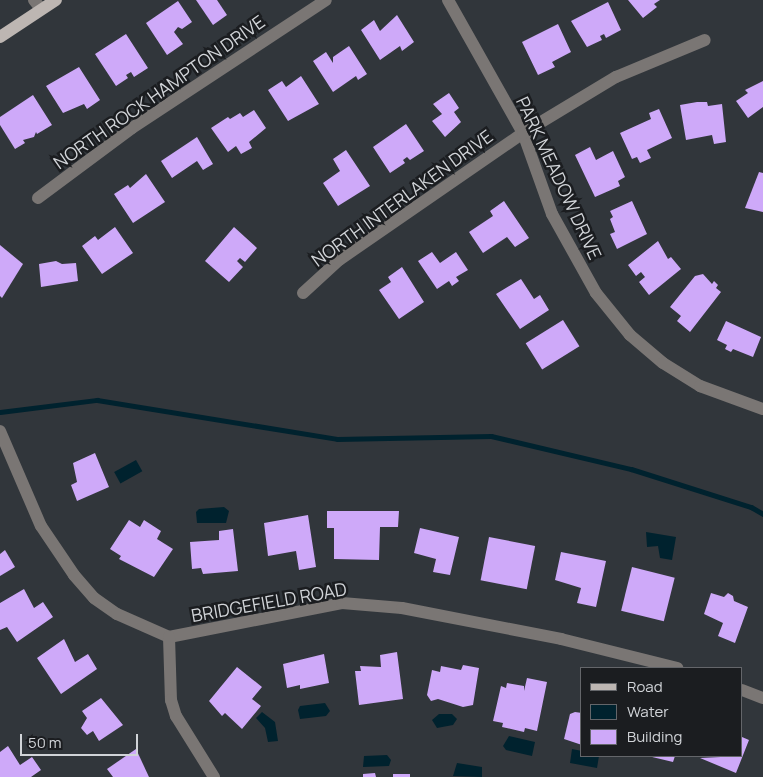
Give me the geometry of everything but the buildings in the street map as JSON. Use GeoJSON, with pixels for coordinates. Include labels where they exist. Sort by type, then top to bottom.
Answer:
{"type":"FeatureCollection","features":[{"type":"Feature","properties":{"kind":"main road"},"geometry":{"type":"LineString","coordinates":[[0,37],[38,5],[56,0]]}},
{"type":"Feature","properties":{"kind":"street","name":"NORTH ROCK HAMPTON DRIVE"},"geometry":{"type":"LineString","coordinates":[[38,198],[132,128],[326,0]]}},
{"type":"Feature","properties":{"kind":"street","name":"PARK MEADOW DRIVE"},"geometry":{"type":"LineString","coordinates":[[448,0],[523,133],[552,214],[576,262],[630,335],[663,363],[700,386],[763,409]]}},
{"type":"Feature","properties":{"kind":"street","name":"NORTH INTERLAKEN DRIVE"},"geometry":{"type":"LineString","coordinates":[[303,293],[339,260],[523,133],[616,77],[705,40]]}},
{"type":"Feature","properties":{"kind":"street"},"geometry":{"type":"LineString","coordinates":[[1,433],[41,526],[74,575],[94,598],[117,614],[169,638],[171,700],[176,716],[214,777]]}},
{"type":"Feature","properties":{"kind":"street","name":"BRIDGEFIELD ROAD"},"geometry":{"type":"LineString","coordinates":[[169,638],[342,603],[411,610],[562,640],[673,667]]}},
{"type":"Feature","properties":{"kind":"street"},"geometry":{"type":"LineString","coordinates":[[743,690],[763,698]]}},
{"type":"Feature","properties":{"kind":"water"},"geometry":{"type":"Polygon","coordinates":[[[136,460],[142,471],[120,483],[114,472],[136,460]]]}},
{"type":"Feature","properties":{"kind":"water"},"geometry":{"type":"Polygon","coordinates":[[[224,507],[229,511],[226,523],[197,523],[196,512],[199,509],[224,507]]]}},
{"type":"Feature","properties":{"kind":"water"},"geometry":{"type":"Polygon","coordinates":[[[646,532],[676,537],[672,560],[660,558],[658,546],[647,547],[646,532]]]}},
{"type":"Feature","properties":{"kind":"water"},"geometry":{"type":"Polygon","coordinates":[[[325,703],[330,711],[326,716],[300,719],[298,710],[300,706],[325,703]]]}},
{"type":"Feature","properties":{"kind":"water"},"geometry":{"type":"Polygon","coordinates":[[[262,712],[275,722],[278,741],[268,742],[265,728],[256,718],[262,712]]]}},
{"type":"Feature","properties":{"kind":"water"},"geometry":{"type":"Polygon","coordinates":[[[439,714],[452,714],[457,719],[453,725],[437,728],[432,720],[439,714]]]}},
{"type":"Feature","properties":{"kind":"water"},"geometry":{"type":"Polygon","coordinates":[[[509,736],[535,742],[532,756],[506,750],[503,746],[509,736]]]}},
{"type":"Feature","properties":{"kind":"water"},"geometry":{"type":"Polygon","coordinates":[[[572,749],[580,751],[580,757],[599,757],[597,768],[570,763],[572,749]]]}},
{"type":"Feature","properties":{"kind":"water"},"geometry":{"type":"Polygon","coordinates":[[[387,755],[391,760],[389,766],[363,767],[364,756],[387,755]]]}},
{"type":"Feature","properties":{"kind":"water"},"geometry":{"type":"Polygon","coordinates":[[[457,763],[482,767],[482,777],[453,776],[457,763]]]}},
{"type":"Feature","properties":{"kind":"waterway"},"geometry":{"type":"LineString","coordinates":[[0,412],[97,400],[337,439],[491,436],[631,469],[751,507],[763,514]]}}]}
